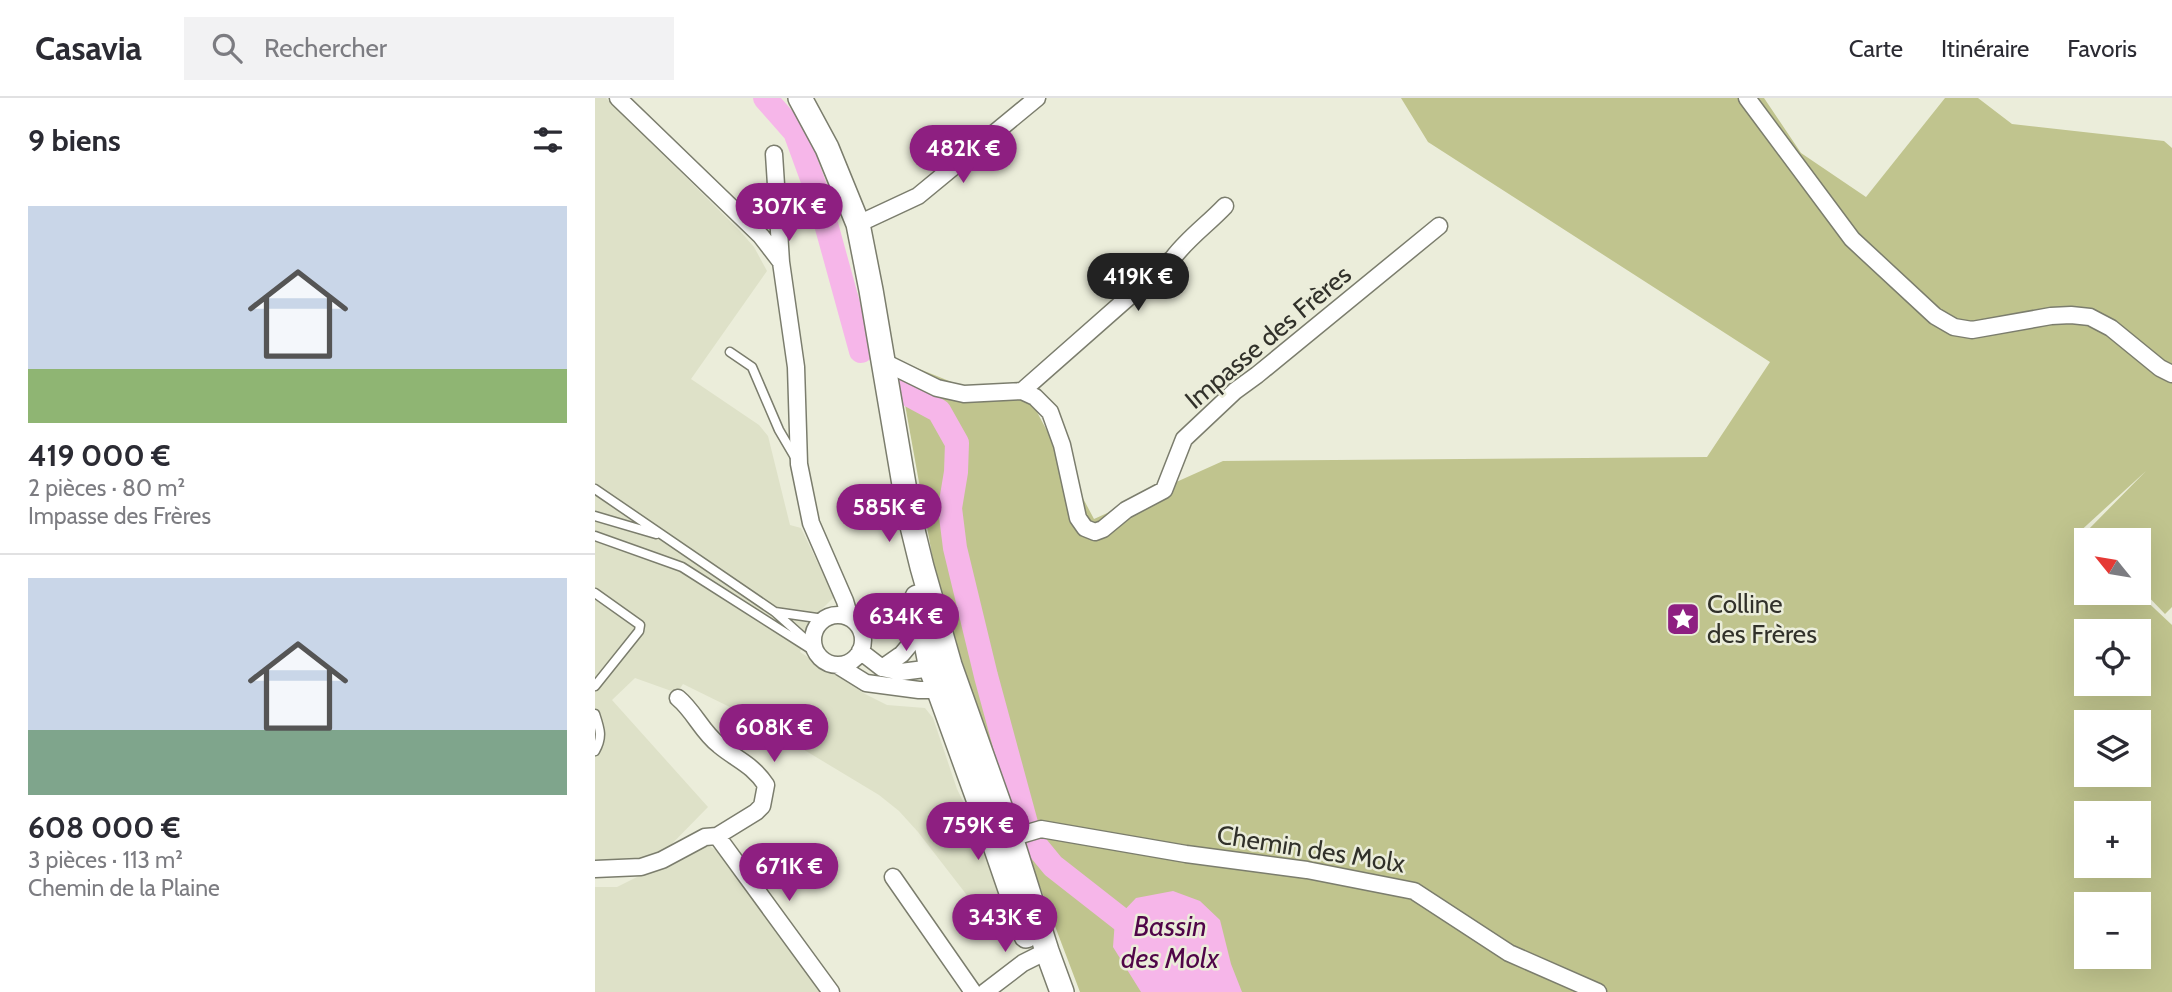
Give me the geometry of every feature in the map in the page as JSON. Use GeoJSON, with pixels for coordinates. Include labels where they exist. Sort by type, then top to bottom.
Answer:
{"type":"FeatureCollection","features":[{"type":"Feature","properties":{"kind":"main road"},"geometry":{"type":"LineString","coordinates":[[800,98],[827,148],[858,224],[909,514],[944,679]]}},
{"type":"Feature","properties":{"kind":"main road"},"geometry":{"type":"LineString","coordinates":[[909,514],[912,571],[922,630],[1015,836],[1046,992]]}},
{"type":"Feature","properties":{"kind":"main road"},"geometry":{"type":"LineString","coordinates":[[1040,954],[1062,992]]}},
{"type":"Feature","properties":{"kind":"street"},"geometry":{"type":"LineString","coordinates":[[618,98],[761,236],[781,262]]}},
{"type":"Feature","properties":{"kind":"street"},"geometry":{"type":"LineString","coordinates":[[858,224],[918,196],[1037,98]]}},
{"type":"Feature","properties":{"kind":"street"},"geometry":{"type":"LineString","coordinates":[[1747,98],[1852,239],[1935,316],[1954,327],[1972,330],[2051,316],[2090,317],[2111,328],[2160,368],[2172,374]]}},
{"type":"Feature","properties":{"kind":"street"},"geometry":{"type":"LineString","coordinates":[[775,154],[781,262],[796,367],[799,464],[811,523],[850,618]]}},
{"type":"Feature","properties":{"kind":"street"},"geometry":{"type":"LineString","coordinates":[[882,361],[937,388],[964,394],[1022,391],[1173,258],[1185,243],[1225,206]]}},
{"type":"Feature","properties":{"kind":"street","name":"Impasse des Frères"},"geometry":{"type":"LineString","coordinates":[[1022,391],[1035,397],[1050,412],[1062,445],[1078,518],[1084,528],[1095,532],[1126,510],[1164,490],[1184,439],[1235,391],[1439,226]]}},
{"type":"Feature","properties":{"kind":"street"},"geometry":{"type":"LineString","coordinates":[[837,615],[850,618],[856,623],[862,636],[860,651],[851,661],[829,663],[815,650],[814,631],[824,619],[837,615]]}},
{"type":"Feature","properties":{"kind":"street"},"geometry":{"type":"LineString","coordinates":[[882,667],[902,654],[922,630]]}},
{"type":"Feature","properties":{"kind":"street"},"geometry":{"type":"LineString","coordinates":[[860,651],[882,667],[944,679]]}},
{"type":"Feature","properties":{"kind":"street"},"geometry":{"type":"LineString","coordinates":[[837,664],[866,683],[944,679]]}},
{"type":"Feature","properties":{"kind":"street"},"geometry":{"type":"LineString","coordinates":[[595,869],[641,867],[662,860],[705,837],[717,836],[762,806],[766,785],[758,773],[719,745],[678,698]]}},
{"type":"Feature","properties":{"kind":"street","name":"Chemin des Molx"},"geometry":{"type":"LineString","coordinates":[[1015,836],[1041,829],[1186,854],[1307,870],[1414,891],[1509,953],[1598,992]]}},
{"type":"Feature","properties":{"kind":"street"},"geometry":{"type":"LineString","coordinates":[[717,836],[831,992]]}},
{"type":"Feature","properties":{"kind":"street"},"geometry":{"type":"LineString","coordinates":[[893,877],[973,992]]}},
{"type":"Feature","properties":{"kind":"street"},"geometry":{"type":"LineString","coordinates":[[985,992],[1040,954]]}},
{"type":"Feature","properties":{"kind":"lane"},"geometry":{"type":"LineString","coordinates":[[730,352],[752,367],[779,430],[799,464]]}},
{"type":"Feature","properties":{"kind":"lane"},"geometry":{"type":"LineString","coordinates":[[595,489],[775,612],[815,650]]}},
{"type":"Feature","properties":{"kind":"lane"},"geometry":{"type":"LineString","coordinates":[[595,516],[663,536]]}},
{"type":"Feature","properties":{"kind":"lane"},"geometry":{"type":"LineString","coordinates":[[595,536],[682,567],[815,650]]}},
{"type":"Feature","properties":{"kind":"lane"},"geometry":{"type":"LineString","coordinates":[[595,593],[640,625],[639,631],[595,685]]}},
{"type":"Feature","properties":{"kind":"lane"},"geometry":{"type":"LineString","coordinates":[[775,612],[824,619]]}},
{"type":"Feature","properties":{"kind":"lane"},"geometry":{"type":"LineString","coordinates":[[595,714],[601,730],[595,751]]}},
{"type":"Feature","properties":{"kind":"shaded area"},"geometry":{"type":"Polygon","coordinates":[[[595,98],[606,98],[740,231],[754,247],[767,271],[691,379],[759,425],[768,436],[790,525],[801,528],[834,597],[808,631],[800,652],[887,705],[925,708],[933,718],[957,789],[978,832],[1017,940],[1007,938],[990,925],[918,832],[899,811],[879,795],[748,716],[683,684],[677,693],[635,678],[612,700],[708,807],[660,856],[622,865],[595,859],[595,98]]]}},
{"type":"Feature","properties":{"kind":"shaded area"},"geometry":{"type":"Polygon","coordinates":[[[699,846],[709,846],[718,851],[822,992],[595,992],[595,887],[617,887],[699,846]]]}},
{"type":"Feature","properties":{"kind":"green space"},"geometry":{"type":"Polygon","coordinates":[[[1401,98],[1764,98],[1801,153],[1866,197],[1945,98],[1978,98],[2012,124],[2164,141],[2172,148],[2172,607],[2165,614],[2151,599],[2151,528],[2090,528],[2146,471],[2084,528],[2074,528],[2074,606],[2151,605],[2172,625],[2172,992],[1080,992],[1012,813],[938,588],[897,360],[964,387],[1021,382],[1094,519],[1223,461],[1707,457],[1770,362],[1428,142],[1401,98]]]}},
{"type":"Feature","properties":{"kind":"water","name":"Bassin des Molx"},"geometry":{"type":"Polygon","coordinates":[[[1173,891],[1200,901],[1220,920],[1231,964],[1242,992],[1141,992],[1113,947],[1115,920],[1136,898],[1173,891]]]}},
{"type":"Feature","properties":{"kind":"waterway"},"geometry":{"type":"LineString","coordinates":[[765,98],[795,132],[818,195],[861,351]]}},
{"type":"Feature","properties":{"kind":"waterway"},"geometry":{"type":"LineString","coordinates":[[900,390],[939,411],[957,443],[956,472],[950,508],[955,548],[1030,838],[1053,866],[1145,938]]}},
{"type":"Feature","properties":{"kind":"place","name":"Colline des Frères"},"geometry":{"type":"Point","coordinates":[1683,619]}}]}
